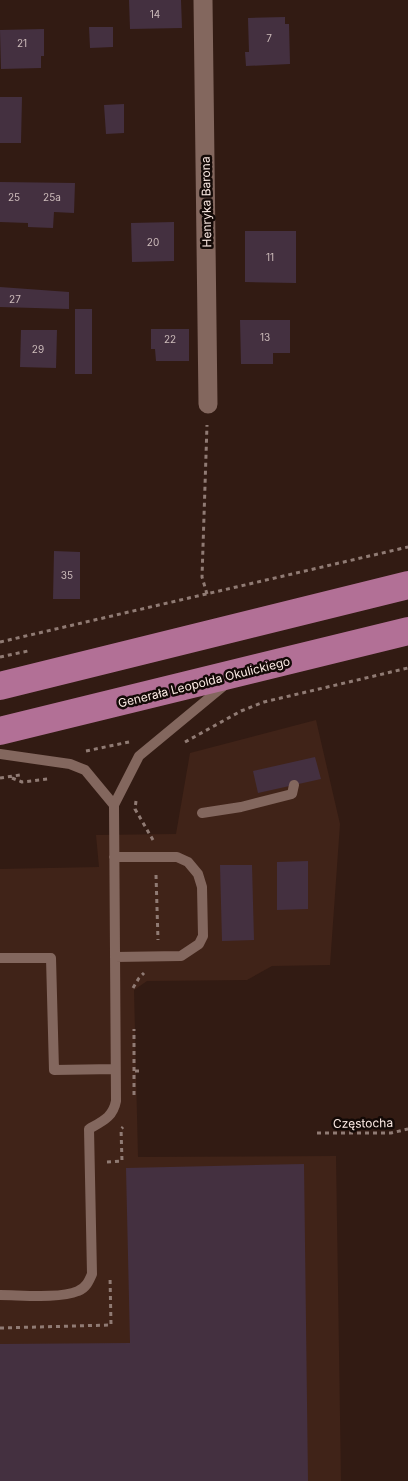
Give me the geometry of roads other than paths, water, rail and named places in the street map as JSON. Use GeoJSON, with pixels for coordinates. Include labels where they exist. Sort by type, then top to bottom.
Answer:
{"type":"FeatureCollection","features":[{"type":"Feature","properties":{"kind":"main road"},"geometry":{"type":"LineString","coordinates":[[0,686],[408,585]]}},
{"type":"Feature","properties":{"kind":"main road","name":"Generała Leopolda Okulickiego"},"geometry":{"type":"LineString","coordinates":[[0,732],[408,631]]}},
{"type":"Feature","properties":{"kind":"street","name":"Henryka Barona"},"geometry":{"type":"LineString","coordinates":[[203,0],[208,404]]}},
{"type":"Feature","properties":{"kind":"lane"},"geometry":{"type":"LineString","coordinates":[[0,1295],[66,1294],[78,1291],[87,1285],[92,1274],[89,1128],[108,1118],[114,1112],[114,805],[139,756],[180,724],[236,675]]}},
{"type":"Feature","properties":{"kind":"lane"},"geometry":{"type":"LineString","coordinates":[[0,754],[70,764],[85,770],[114,805]]}},
{"type":"Feature","properties":{"kind":"lane"},"geometry":{"type":"LineString","coordinates":[[202,812],[241,807],[292,794],[294,785]]}},
{"type":"Feature","properties":{"kind":"lane"},"geometry":{"type":"LineString","coordinates":[[114,857],[176,857],[188,862],[198,874],[202,888],[203,936],[195,948],[181,956],[115,957]]}},
{"type":"Feature","properties":{"kind":"lane"},"geometry":{"type":"LineString","coordinates":[[0,958],[51,958],[54,1070],[115,1069]]}}]}
